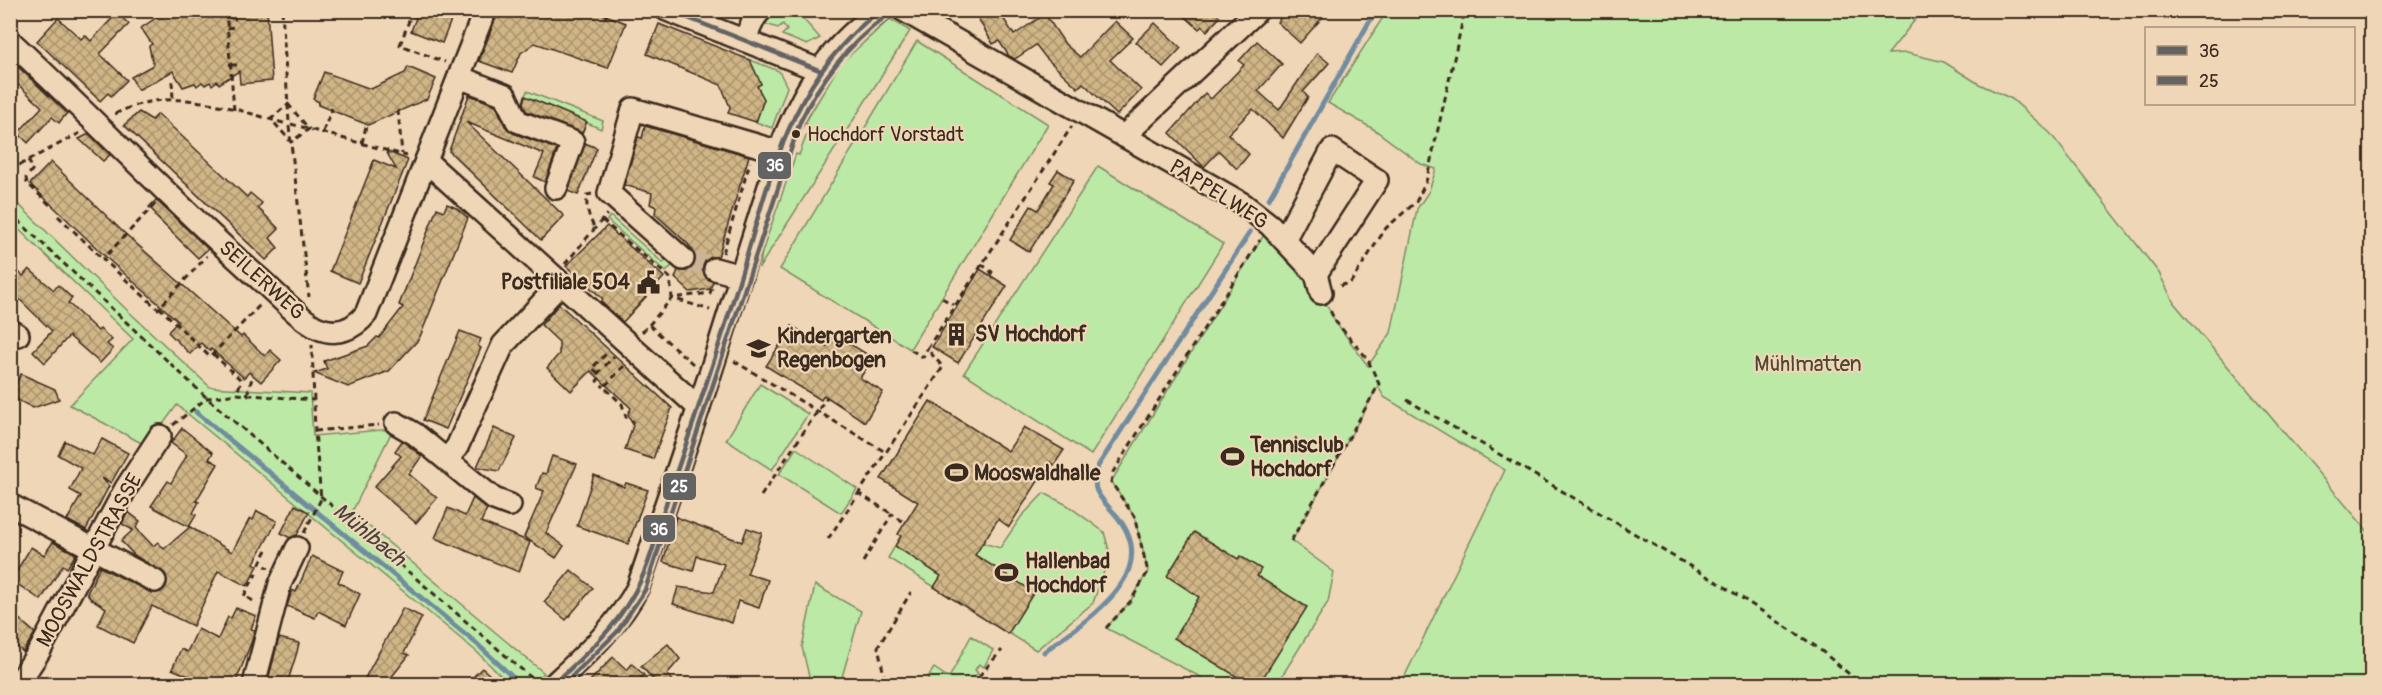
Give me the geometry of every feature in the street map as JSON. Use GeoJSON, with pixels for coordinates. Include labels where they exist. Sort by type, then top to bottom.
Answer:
{"type":"FeatureCollection","features":[{"type":"Feature","properties":{"kind":"street","name":"SEILERWEG"},"geometry":{"type":"LineString","coordinates":[[10,41],[166,192],[274,291],[318,329],[338,331],[355,327],[366,314],[485,10]]}},
{"type":"Feature","properties":{"kind":"street"},"geometry":{"type":"LineString","coordinates":[[668,10],[819,70]]}},
{"type":"Feature","properties":{"kind":"street"},"geometry":{"type":"LineString","coordinates":[[744,40],[761,10]]}},
{"type":"Feature","properties":{"kind":"street"},"geometry":{"type":"LineString","coordinates":[[554,684],[605,633],[630,603],[649,558],[729,316],[780,152],[796,111],[819,70],[856,28],[881,10]]}},
{"type":"Feature","properties":{"kind":"street","name":"PAPPELWEG"},"geometry":{"type":"LineString","coordinates":[[903,10],[1243,204],[1277,232],[1319,283]]}},
{"type":"Feature","properties":{"kind":"street"},"geometry":{"type":"LineString","coordinates":[[1124,136],[1258,10]]}},
{"type":"Feature","properties":{"kind":"street"},"geometry":{"type":"LineString","coordinates":[[461,73],[505,95],[518,121],[573,142],[556,188]]}},
{"type":"Feature","properties":{"kind":"street"},"geometry":{"type":"LineString","coordinates":[[683,259],[613,197],[633,109],[780,152]]}},
{"type":"Feature","properties":{"kind":"street"},"geometry":{"type":"LineString","coordinates":[[1277,232],[1332,150],[1377,180],[1319,283]]}},
{"type":"Feature","properties":{"kind":"street"},"geometry":{"type":"LineString","coordinates":[[426,161],[558,280],[628,355],[699,408]]}},
{"type":"Feature","properties":{"kind":"street"},"geometry":{"type":"LineString","coordinates":[[714,275],[741,276]]}},
{"type":"Feature","properties":{"kind":"street"},"geometry":{"type":"LineString","coordinates":[[447,459],[457,447],[503,345],[558,280]]}},
{"type":"Feature","properties":{"kind":"street"},"geometry":{"type":"LineString","coordinates":[[396,423],[415,434],[494,499],[510,505]]}},
{"type":"Feature","properties":{"kind":"street","name":"MOOSWALDSTRASSE"},"geometry":{"type":"LineString","coordinates":[[18,684],[40,650],[93,548],[160,436]]}},
{"type":"Feature","properties":{"kind":"street"},"geometry":{"type":"LineString","coordinates":[[10,505],[155,581]]}},
{"type":"Feature","properties":{"kind":"street"},"geometry":{"type":"LineString","coordinates":[[254,684],[280,584],[297,548]]}},
{"type":"Feature","properties":{"kind":"path"},"geometry":{"type":"LineString","coordinates":[[226,10],[234,110]]}},
{"type":"Feature","properties":{"kind":"path"},"geometry":{"type":"LineString","coordinates":[[282,10],[289,123]]}},
{"type":"Feature","properties":{"kind":"path"},"geometry":{"type":"LineString","coordinates":[[1291,541],[1379,384],[1367,358],[1335,321],[1319,283],[1351,282],[1386,228],[1416,202],[1426,182],[1465,10]]}},
{"type":"Feature","properties":{"kind":"path"},"geometry":{"type":"LineString","coordinates":[[605,18],[608,11]]}},
{"type":"Feature","properties":{"kind":"path"},"geometry":{"type":"LineString","coordinates":[[419,18],[412,13],[400,45],[461,73]]}},
{"type":"Feature","properties":{"kind":"path"},"geometry":{"type":"LineString","coordinates":[[227,28],[236,27]]}},
{"type":"Feature","properties":{"kind":"path"},"geometry":{"type":"LineString","coordinates":[[231,65],[239,65]]}},
{"type":"Feature","properties":{"kind":"path"},"geometry":{"type":"LineString","coordinates":[[172,81],[173,99]]}},
{"type":"Feature","properties":{"kind":"path"},"geometry":{"type":"LineString","coordinates":[[10,170],[127,108],[173,99],[197,99],[426,161]]}},
{"type":"Feature","properties":{"kind":"path"},"geometry":{"type":"LineString","coordinates":[[271,120],[288,104]]}},
{"type":"Feature","properties":{"kind":"path"},"geometry":{"type":"LineString","coordinates":[[288,104],[309,129]]}},
{"type":"Feature","properties":{"kind":"path"},"geometry":{"type":"LineString","coordinates":[[323,133],[332,108]]}},
{"type":"Feature","properties":{"kind":"path"},"geometry":{"type":"LineString","coordinates":[[399,110],[402,154]]}},
{"type":"Feature","properties":{"kind":"path"},"geometry":{"type":"LineString","coordinates":[[911,350],[923,357],[954,305],[1081,112]]}},
{"type":"Feature","properties":{"kind":"path"},"geometry":{"type":"LineString","coordinates":[[271,120],[291,142],[309,129]]}},
{"type":"Feature","properties":{"kind":"path"},"geometry":{"type":"LineString","coordinates":[[362,144],[367,122]]}},
{"type":"Feature","properties":{"kind":"path"},"geometry":{"type":"LineString","coordinates":[[725,246],[754,145]]}},
{"type":"Feature","properties":{"kind":"path"},"geometry":{"type":"LineString","coordinates":[[28,160],[33,169],[26,178],[27,183],[51,206]]}},
{"type":"Feature","properties":{"kind":"path"},"geometry":{"type":"LineString","coordinates":[[103,259],[166,192]]}},
{"type":"Feature","properties":{"kind":"path"},"geometry":{"type":"LineString","coordinates":[[558,280],[602,220],[613,197],[587,195],[589,219],[595,228]]}},
{"type":"Feature","properties":{"kind":"path"},"geometry":{"type":"LineString","coordinates":[[10,213],[207,398],[321,499],[539,684]]}},
{"type":"Feature","properties":{"kind":"path"},"geometry":{"type":"LineString","coordinates":[[58,216],[158,309],[159,307],[210,357],[274,291]]}},
{"type":"Feature","properties":{"kind":"path"},"geometry":{"type":"LineString","coordinates":[[602,220],[670,278],[672,298]]}},
{"type":"Feature","properties":{"kind":"path"},"geometry":{"type":"LineString","coordinates":[[1106,628],[1130,602],[1148,572],[1134,516],[1111,482],[1113,472],[1277,232]]}},
{"type":"Feature","properties":{"kind":"path"},"geometry":{"type":"LineString","coordinates":[[159,307],[220,243]]}},
{"type":"Feature","properties":{"kind":"path"},"geometry":{"type":"LineString","coordinates":[[981,264],[992,272],[990,275]]}},
{"type":"Feature","properties":{"kind":"path"},"geometry":{"type":"LineString","coordinates":[[604,387],[649,325],[672,298],[710,293],[714,275]]}},
{"type":"Feature","properties":{"kind":"path"},"geometry":{"type":"LineString","coordinates":[[672,298],[729,316]]}},
{"type":"Feature","properties":{"kind":"path"},"geometry":{"type":"LineString","coordinates":[[942,298],[954,305]]}},
{"type":"Feature","properties":{"kind":"path"},"geometry":{"type":"LineString","coordinates":[[649,325],[700,370],[710,374]]}},
{"type":"Feature","properties":{"kind":"path"},"geometry":{"type":"LineString","coordinates":[[828,539],[943,367],[927,349]]}},
{"type":"Feature","properties":{"kind":"path"},"geometry":{"type":"LineString","coordinates":[[609,351],[591,367],[609,383]]}},
{"type":"Feature","properties":{"kind":"path"},"geometry":{"type":"LineString","coordinates":[[213,354],[241,380],[237,394]]}},
{"type":"Feature","properties":{"kind":"path"},"geometry":{"type":"LineString","coordinates":[[738,364],[887,453]]}},
{"type":"Feature","properties":{"kind":"path"},"geometry":{"type":"LineString","coordinates":[[600,373],[597,381],[622,405],[626,417],[634,422]]}},
{"type":"Feature","properties":{"kind":"path"},"geometry":{"type":"LineString","coordinates":[[247,395],[253,375]]}},
{"type":"Feature","properties":{"kind":"path"},"geometry":{"type":"LineString","coordinates":[[160,436],[207,398],[237,394],[314,400]]}},
{"type":"Feature","properties":{"kind":"path"},"geometry":{"type":"LineString","coordinates":[[761,496],[827,397]]}},
{"type":"Feature","properties":{"kind":"path"},"geometry":{"type":"LineString","coordinates":[[1407,400],[1722,585],[1818,648],[1861,684]]}},
{"type":"Feature","properties":{"kind":"path"},"geometry":{"type":"LineString","coordinates":[[315,431],[396,423]]}},
{"type":"Feature","properties":{"kind":"path"},"geometry":{"type":"LineString","coordinates":[[858,493],[905,523]]}},
{"type":"Feature","properties":{"kind":"path"},"geometry":{"type":"LineString","coordinates":[[309,524],[321,499]]}},
{"type":"Feature","properties":{"kind":"path"},"geometry":{"type":"LineString","coordinates":[[863,562],[892,514]]}},
{"type":"Feature","properties":{"kind":"path"},"geometry":{"type":"LineString","coordinates":[[256,561],[260,563]]}},
{"type":"Feature","properties":{"kind":"path"},"geometry":{"type":"LineString","coordinates":[[254,573],[256,574],[244,596],[272,612]]}},
{"type":"Feature","properties":{"kind":"path"},"geometry":{"type":"LineString","coordinates":[[885,680],[878,647],[911,592]]}},
{"type":"Feature","properties":{"kind":"path"},"geometry":{"type":"LineString","coordinates":[[972,684],[1002,650]]}},
{"type":"Feature","properties":{"kind":"green space"},"geometry":{"type":"Polygon","coordinates":[[[776,11],[786,19],[793,13],[791,11],[796,11],[820,38],[807,45],[782,35],[787,30],[783,24],[778,28],[762,23],[776,11]]]}},
{"type":"Feature","properties":{"kind":"green space","name":"Mühlmatten"},"geometry":{"type":"Polygon","coordinates":[[[1387,11],[1922,11],[1888,54],[1907,53],[1944,62],[1979,84],[2012,99],[2050,133],[2159,273],[2174,303],[2371,535],[2371,684],[1401,684],[1505,470],[1384,397],[1378,386],[1292,541],[1334,572],[1328,602],[1277,684],[1214,684],[1106,628],[1130,602],[1148,571],[1134,516],[1111,482],[1270,225],[1321,293],[1335,321],[1368,366],[1391,333],[1417,209],[1429,191],[1436,169],[1421,164],[1375,130],[1328,103],[1387,11]]]}},
{"type":"Feature","properties":{"kind":"green space"},"geometry":{"type":"Polygon","coordinates":[[[890,19],[910,31],[759,268],[762,252],[796,154],[799,155],[810,126],[805,123],[840,64],[890,19]]]}},
{"type":"Feature","properties":{"kind":"green space"},"geometry":{"type":"Polygon","coordinates":[[[917,41],[1048,124],[910,349],[780,269],[917,41]]]}},
{"type":"Feature","properties":{"kind":"green space"},"geometry":{"type":"Polygon","coordinates":[[[745,58],[779,71],[787,87],[772,128],[756,122],[764,99],[757,86],[761,84],[745,58]]]}},
{"type":"Feature","properties":{"kind":"green space"},"geometry":{"type":"Polygon","coordinates":[[[527,91],[603,121],[601,129],[525,96],[527,91]]]}},
{"type":"Feature","properties":{"kind":"green space"},"geometry":{"type":"Polygon","coordinates":[[[1098,166],[1223,244],[1091,455],[964,373],[1098,166]]]}},
{"type":"Feature","properties":{"kind":"green space"},"geometry":{"type":"Polygon","coordinates":[[[10,196],[210,387],[310,393],[313,436],[393,429],[352,512],[544,673],[532,684],[509,684],[477,652],[177,405],[147,446],[70,405],[133,339],[11,222],[10,196]]]}},
{"type":"Feature","properties":{"kind":"green space"},"geometry":{"type":"Polygon","coordinates":[[[610,216],[663,263],[671,255],[677,260],[666,272],[607,220],[610,216]]]}},
{"type":"Feature","properties":{"kind":"green space"},"geometry":{"type":"Polygon","coordinates":[[[760,384],[808,414],[772,470],[726,440],[760,384]]]}},
{"type":"Feature","properties":{"kind":"green space"},"geometry":{"type":"Polygon","coordinates":[[[796,448],[857,489],[841,513],[779,474],[796,448]]]}},
{"type":"Feature","properties":{"kind":"green space","name":"Hallenbad Hochdorf"},"geometry":{"type":"Polygon","coordinates":[[[1044,493],[1067,505],[1104,532],[1110,554],[1093,603],[1036,650],[888,558],[901,536],[928,509],[983,543],[1000,548],[1021,517],[1044,493]]]}},
{"type":"Feature","properties":{"kind":"green space"},"geometry":{"type":"Polygon","coordinates":[[[815,585],[861,611],[840,684],[804,684],[809,676],[802,647],[815,585]]]}},
{"type":"Feature","properties":{"kind":"green space"},"geometry":{"type":"Polygon","coordinates":[[[971,636],[993,650],[984,667],[979,664],[975,670],[978,673],[966,684],[929,684],[928,677],[934,668],[949,678],[971,636]]]}},
{"type":"Feature","properties":{"kind":"building"},"geometry":{"type":"Polygon","coordinates":[[[168,10],[203,10],[211,14],[212,11],[235,20],[235,11],[267,11],[272,81],[240,84],[239,71],[219,84],[217,81],[212,85],[210,82],[205,85],[202,82],[197,86],[195,83],[183,87],[173,71],[138,90],[131,77],[153,65],[149,46],[152,44],[141,28],[168,10]]]}},
{"type":"Feature","properties":{"kind":"building"},"geometry":{"type":"Polygon","coordinates":[[[419,10],[455,10],[442,43],[411,31],[419,10]]]}},
{"type":"Feature","properties":{"kind":"building"},"geometry":{"type":"Polygon","coordinates":[[[499,10],[593,10],[626,23],[608,68],[535,43],[521,53],[512,73],[479,61],[499,10]]]}},
{"type":"Feature","properties":{"kind":"building"},"geometry":{"type":"Polygon","coordinates":[[[973,10],[998,10],[1014,35],[1045,14],[1065,44],[1080,57],[1115,21],[1133,38],[1110,60],[1141,90],[1117,115],[1083,83],[1078,88],[1046,58],[1036,45],[1015,59],[1009,56],[999,41],[993,44],[973,10]]]}},
{"type":"Feature","properties":{"kind":"building"},"geometry":{"type":"Polygon","coordinates":[[[1178,10],[1213,10],[1220,17],[1207,31],[1202,26],[1199,29],[1178,10]]]}},
{"type":"Feature","properties":{"kind":"building"},"geometry":{"type":"Polygon","coordinates":[[[1288,10],[1329,10],[1300,43],[1277,22],[1288,10]]]}},
{"type":"Feature","properties":{"kind":"building"},"geometry":{"type":"Polygon","coordinates":[[[117,13],[129,24],[100,54],[127,80],[111,96],[108,93],[100,101],[37,41],[58,18],[81,39],[85,35],[91,41],[117,13]]]}},
{"type":"Feature","properties":{"kind":"building"},"geometry":{"type":"Polygon","coordinates":[[[1155,23],[1181,48],[1163,67],[1136,42],[1155,23]]]}},
{"type":"Feature","properties":{"kind":"building"},"geometry":{"type":"Polygon","coordinates":[[[659,24],[750,60],[761,84],[757,86],[764,99],[756,122],[728,113],[730,107],[721,85],[647,54],[659,24]]]}},
{"type":"Feature","properties":{"kind":"building"},"geometry":{"type":"Polygon","coordinates":[[[1257,41],[1282,64],[1258,91],[1279,110],[1317,53],[1329,63],[1303,92],[1308,97],[1283,138],[1253,109],[1228,134],[1249,154],[1237,169],[1219,151],[1204,167],[1170,133],[1205,93],[1211,99],[1244,65],[1239,61],[1257,41]]]}},
{"type":"Feature","properties":{"kind":"building"},"geometry":{"type":"Polygon","coordinates":[[[15,64],[67,113],[59,123],[52,117],[28,143],[18,133],[42,107],[10,77],[10,69],[15,64]]]}},
{"type":"Feature","properties":{"kind":"building"},"geometry":{"type":"Polygon","coordinates":[[[408,67],[436,79],[427,99],[368,125],[318,105],[319,102],[313,99],[324,72],[371,89],[405,73],[408,67]]]}},
{"type":"Feature","properties":{"kind":"building"},"geometry":{"type":"Polygon","coordinates":[[[469,95],[496,105],[505,126],[513,133],[557,149],[545,182],[534,177],[544,154],[466,122],[564,216],[541,240],[449,151],[469,95]]]}},
{"type":"Feature","properties":{"kind":"building"},"geometry":{"type":"Polygon","coordinates":[[[525,96],[587,122],[582,133],[526,111],[523,103],[525,96]]]}},
{"type":"Feature","properties":{"kind":"building"},"geometry":{"type":"Polygon","coordinates":[[[139,112],[152,120],[158,114],[247,197],[250,193],[262,203],[258,208],[279,229],[270,238],[278,248],[266,260],[124,125],[139,112]]]}},
{"type":"Feature","properties":{"kind":"building"},"geometry":{"type":"Polygon","coordinates":[[[645,126],[749,156],[718,257],[711,257],[703,265],[706,278],[713,282],[710,289],[690,292],[675,278],[678,270],[686,271],[693,267],[695,254],[688,244],[655,214],[656,207],[650,204],[652,193],[624,185],[638,137],[642,138],[645,126]]]}},
{"type":"Feature","properties":{"kind":"building"},"geometry":{"type":"Polygon","coordinates":[[[89,134],[110,155],[103,161],[79,139],[89,134]]]}},
{"type":"Feature","properties":{"kind":"building"},"geometry":{"type":"Polygon","coordinates":[[[585,143],[597,148],[578,195],[568,191],[585,143]]]}},
{"type":"Feature","properties":{"kind":"building"},"geometry":{"type":"Polygon","coordinates":[[[386,151],[408,160],[358,283],[330,271],[374,160],[396,169],[386,151]]]}},
{"type":"Feature","properties":{"kind":"building"},"geometry":{"type":"Polygon","coordinates":[[[51,162],[121,230],[241,337],[243,335],[265,356],[270,350],[281,360],[261,382],[249,372],[244,378],[201,343],[190,354],[168,332],[178,321],[110,261],[30,184],[51,162]]]}},
{"type":"Feature","properties":{"kind":"building"},"geometry":{"type":"Polygon","coordinates":[[[1058,170],[1074,180],[1029,252],[1010,240],[1031,206],[1038,210],[1054,184],[1050,182],[1058,170]]]}},
{"type":"Feature","properties":{"kind":"building"},"geometry":{"type":"Polygon","coordinates":[[[156,200],[208,249],[198,258],[155,216],[156,214],[149,207],[156,200]]]}},
{"type":"Feature","properties":{"kind":"building"},"geometry":{"type":"Polygon","coordinates":[[[447,204],[468,218],[419,339],[389,371],[348,387],[314,373],[327,369],[324,361],[368,346],[377,337],[379,338],[403,307],[399,305],[437,208],[444,211],[447,204]]]}},
{"type":"Feature","properties":{"kind":"building"},"geometry":{"type":"Polygon","coordinates":[[[607,226],[664,277],[623,322],[601,302],[603,299],[566,266],[607,226]]]}},
{"type":"Feature","properties":{"kind":"building"},"geometry":{"type":"Polygon","coordinates":[[[10,264],[23,276],[29,269],[54,290],[58,285],[72,298],[68,303],[98,331],[100,329],[112,340],[107,344],[113,349],[100,363],[69,336],[45,363],[33,351],[52,331],[10,290],[10,264]]]}},
{"type":"Feature","properties":{"kind":"building"},"geometry":{"type":"Polygon","coordinates":[[[980,269],[1007,286],[958,363],[932,347],[980,269]]]}},
{"type":"Feature","properties":{"kind":"building"},"geometry":{"type":"Polygon","coordinates":[[[559,304],[672,408],[653,459],[625,450],[633,425],[628,414],[631,408],[591,371],[571,391],[547,368],[559,354],[559,342],[541,325],[559,304]]]}},
{"type":"Feature","properties":{"kind":"building"},"geometry":{"type":"Polygon","coordinates":[[[792,326],[826,347],[834,334],[873,358],[860,378],[883,392],[865,422],[824,395],[821,400],[766,366],[792,326]]]}},
{"type":"Feature","properties":{"kind":"building"},"geometry":{"type":"Polygon","coordinates":[[[460,331],[481,339],[478,346],[481,348],[446,429],[423,420],[460,331]]]}},
{"type":"Feature","properties":{"kind":"building"},"geometry":{"type":"Polygon","coordinates":[[[21,374],[55,389],[59,399],[33,408],[10,396],[21,374]]]}},
{"type":"Feature","properties":{"kind":"building"},"geometry":{"type":"Polygon","coordinates":[[[930,401],[1008,451],[1024,427],[1064,450],[1054,465],[1050,462],[1009,527],[998,519],[975,555],[1034,592],[1008,634],[934,587],[941,576],[895,546],[901,536],[898,534],[918,502],[881,479],[930,401]]]}},
{"type":"Feature","properties":{"kind":"building"},"geometry":{"type":"Polygon","coordinates":[[[182,428],[213,453],[209,459],[218,464],[196,501],[199,502],[193,513],[196,515],[189,527],[151,506],[168,481],[171,483],[187,455],[171,443],[182,428]]]}},
{"type":"Feature","properties":{"kind":"building"},"geometry":{"type":"Polygon","coordinates":[[[494,428],[516,438],[499,471],[477,467],[494,428]]]}},
{"type":"Feature","properties":{"kind":"building"},"geometry":{"type":"Polygon","coordinates":[[[102,439],[128,453],[111,483],[102,478],[109,486],[86,530],[67,520],[81,496],[70,490],[81,468],[58,455],[65,441],[93,455],[102,439]]]}},
{"type":"Feature","properties":{"kind":"building"},"geometry":{"type":"Polygon","coordinates":[[[402,441],[422,456],[409,474],[437,498],[416,523],[374,487],[401,456],[395,451],[402,441]]]}},
{"type":"Feature","properties":{"kind":"building"},"geometry":{"type":"Polygon","coordinates":[[[552,456],[577,464],[546,533],[564,546],[556,558],[524,537],[544,491],[536,488],[542,473],[546,474],[552,456]]]}},
{"type":"Feature","properties":{"kind":"building"},"geometry":{"type":"Polygon","coordinates":[[[594,475],[624,487],[626,483],[648,490],[628,544],[577,526],[594,475]]]}},
{"type":"Feature","properties":{"kind":"building"},"geometry":{"type":"Polygon","coordinates":[[[473,498],[487,509],[481,522],[530,542],[519,572],[435,538],[448,508],[465,516],[473,498]]]}},
{"type":"Feature","properties":{"kind":"building"},"geometry":{"type":"Polygon","coordinates":[[[295,505],[309,512],[297,535],[290,538],[281,533],[295,505]]]}},
{"type":"Feature","properties":{"kind":"building"},"geometry":{"type":"Polygon","coordinates":[[[257,511],[277,521],[254,563],[258,566],[247,586],[218,571],[193,626],[152,606],[133,643],[98,625],[106,608],[90,598],[87,593],[100,567],[150,592],[161,592],[166,586],[165,574],[134,555],[121,541],[133,530],[122,524],[128,512],[140,521],[136,528],[153,546],[158,542],[164,549],[190,527],[232,552],[250,518],[253,520],[257,511]]]}},
{"type":"Feature","properties":{"kind":"building"},"geometry":{"type":"Polygon","coordinates":[[[676,517],[742,542],[747,528],[762,533],[747,574],[768,580],[759,608],[738,601],[732,623],[673,604],[678,587],[714,592],[724,564],[697,556],[693,571],[663,562],[676,517]]]}},
{"type":"Feature","properties":{"kind":"building"},"geometry":{"type":"Polygon","coordinates":[[[1194,532],[1238,559],[1240,556],[1261,569],[1257,576],[1307,607],[1259,684],[1249,684],[1174,638],[1199,597],[1167,576],[1194,532]]]}},
{"type":"Feature","properties":{"kind":"building"},"geometry":{"type":"Polygon","coordinates":[[[53,542],[76,554],[67,568],[63,565],[41,600],[11,580],[31,547],[44,555],[53,542]]]}},
{"type":"Feature","properties":{"kind":"building"},"geometry":{"type":"Polygon","coordinates":[[[312,556],[343,571],[338,582],[360,594],[346,625],[318,611],[315,618],[287,606],[292,590],[296,592],[312,556]]]}},
{"type":"Feature","properties":{"kind":"building"},"geometry":{"type":"Polygon","coordinates":[[[571,570],[593,588],[566,620],[544,602],[571,570]]]}},
{"type":"Feature","properties":{"kind":"building"},"geometry":{"type":"Polygon","coordinates":[[[236,608],[256,616],[251,629],[255,630],[251,643],[235,684],[208,684],[172,669],[181,649],[187,652],[198,629],[218,639],[228,617],[231,618],[236,608]]]}},
{"type":"Feature","properties":{"kind":"building"},"geometry":{"type":"Polygon","coordinates":[[[403,608],[422,617],[404,653],[409,655],[386,684],[377,684],[365,678],[403,608]]]}},
{"type":"Feature","properties":{"kind":"building"},"geometry":{"type":"Polygon","coordinates":[[[10,611],[35,633],[23,652],[10,640],[10,611]]]}},
{"type":"Feature","properties":{"kind":"building"},"geometry":{"type":"Polygon","coordinates":[[[279,638],[299,643],[297,652],[287,684],[267,684],[279,638]]]}},
{"type":"Feature","properties":{"kind":"building"},"geometry":{"type":"Polygon","coordinates":[[[668,644],[680,659],[667,674],[676,684],[657,684],[641,666],[668,644]]]}},
{"type":"Feature","properties":{"kind":"building"},"geometry":{"type":"Polygon","coordinates":[[[613,657],[627,670],[632,664],[644,675],[638,681],[642,684],[587,684],[613,657]]]}},
{"type":"Feature","properties":{"kind":"building"},"geometry":{"type":"Polygon","coordinates":[[[482,668],[500,684],[466,684],[482,668]]]}},
{"type":"Feature","properties":{"kind":"waterway"},"geometry":{"type":"LineString","coordinates":[[1269,199],[1376,10]]}},
{"type":"Feature","properties":{"kind":"waterway"},"geometry":{"type":"LineString","coordinates":[[1044,652],[1098,610],[1114,594],[1126,576],[1132,556],[1129,536],[1098,493],[1095,482],[1098,466],[1250,232]]}},
{"type":"Feature","properties":{"kind":"waterway","name":"Mühlbach"},"geometry":{"type":"LineString","coordinates":[[196,412],[476,643],[520,684]]}},
{"type":"Feature","properties":{"kind":"tunnel"},"geometry":{"type":"LineString","coordinates":[[683,259],[715,269]]}},
{"type":"Feature","properties":{"kind":"transit line","name":"36"},"geometry":{"type":"LineString","coordinates":[[668,10],[819,70]]}},
{"type":"Feature","properties":{"kind":"transit line","name":"36"},"geometry":{"type":"LineString","coordinates":[[554,684],[605,634],[637,588],[653,548],[771,174],[785,138],[822,70],[848,39],[880,10]]}},
{"type":"Feature","properties":{"kind":"transit line","name":"25"},"geometry":{"type":"LineString","coordinates":[[564,684],[617,632],[645,590],[800,122],[836,64],[859,39],[886,16]]}},
{"type":"Feature","properties":{"kind":"place","name":"Hochdorf Vorstadt"},"geometry":{"type":"Point","coordinates":[796,134]}},
{"type":"Feature","properties":{"kind":"place","name":"Postfiliale 504"},"geometry":{"type":"Point","coordinates":[648,282]}},
{"type":"Feature","properties":{"kind":"place","name":"SV Hochdorf"},"geometry":{"type":"Point","coordinates":[957,334]}},
{"type":"Feature","properties":{"kind":"place","name":"Kindergarten Regenbogen"},"geometry":{"type":"Point","coordinates":[759,348]}},
{"type":"Feature","properties":{"kind":"place","name":"Tennisclub Hochdorf"},"geometry":{"type":"Point","coordinates":[1232,457]}},
{"type":"Feature","properties":{"kind":"place","name":"Mooswaldhalle"},"geometry":{"type":"Point","coordinates":[956,473]}},
{"type":"Feature","properties":{"kind":"place","name":"Hallenbad Hochdorf"},"geometry":{"type":"Point","coordinates":[1007,573]}}]}
